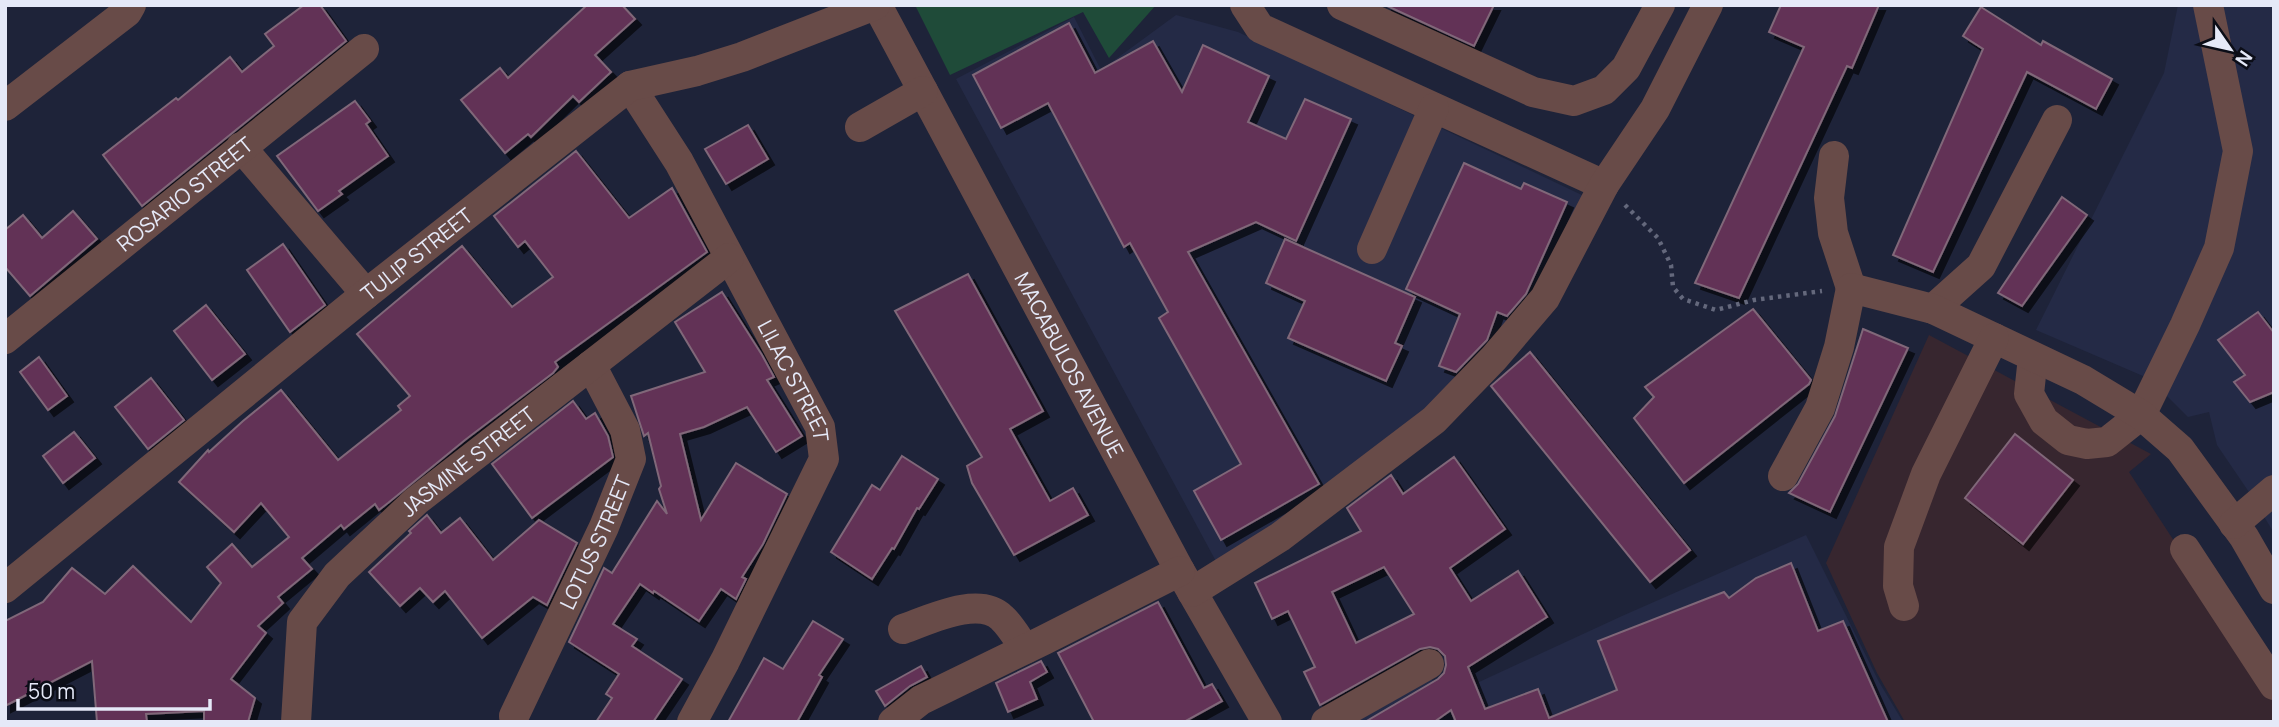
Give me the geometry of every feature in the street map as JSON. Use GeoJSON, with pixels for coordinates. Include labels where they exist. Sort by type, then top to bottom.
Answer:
{"type":"FeatureCollection","features":[{"type":"Feature","properties":{"kind":"street"},"geometry":{"type":"LineString","coordinates":[[5,106],[128,12],[131,5]]}},
{"type":"Feature","properties":{"kind":"street","name":"TULIP STREET"},"geometry":{"type":"LineString","coordinates":[[5,588],[366,294],[630,86],[697,71],[742,57],[876,5]]}},
{"type":"Feature","properties":{"kind":"street","name":"MACABULOS AVENUE"},"geometry":{"type":"LineString","coordinates":[[876,5],[1186,581],[1267,722]]}},
{"type":"Feature","properties":{"kind":"street"},"geometry":{"type":"LineString","coordinates":[[1245,5],[1260,28],[1604,185]]}},
{"type":"Feature","properties":{"kind":"street"},"geometry":{"type":"LineString","coordinates":[[1342,5],[1532,92],[1574,101],[1604,90],[1626,68],[1660,5]]}},
{"type":"Feature","properties":{"kind":"street"},"geometry":{"type":"LineString","coordinates":[[893,722],[921,700],[1025,649],[1186,581],[1280,537],[1434,419],[1494,358],[1545,298],[1604,185],[1655,109],[1708,5]]}},
{"type":"Feature","properties":{"kind":"street"},"geometry":{"type":"LineString","coordinates":[[2033,357],[2029,394],[2044,421],[2068,440],[2087,444],[2107,442],[2141,415],[2219,248],[2238,151],[2208,5]]}},
{"type":"Feature","properties":{"kind":"street","name":"ROSARIO STREET"},"geometry":{"type":"LineString","coordinates":[[5,339],[364,49]]}},
{"type":"Feature","properties":{"kind":"street","name":"LILAC STREET"},"geometry":{"type":"LineString","coordinates":[[630,86],[679,162],[820,427],[824,459],[725,661],[692,722]]}},
{"type":"Feature","properties":{"kind":"street"},"geometry":{"type":"LineString","coordinates":[[860,127],[923,91]]}},
{"type":"Feature","properties":{"kind":"street"},"geometry":{"type":"LineString","coordinates":[[1372,248],[1434,108]]}},
{"type":"Feature","properties":{"kind":"street"},"geometry":{"type":"LineString","coordinates":[[1933,309],[1981,266],[2057,120]]}},
{"type":"Feature","properties":{"kind":"street"},"geometry":{"type":"LineString","coordinates":[[241,147],[366,294]]}},
{"type":"Feature","properties":{"kind":"street"},"geometry":{"type":"LineString","coordinates":[[1783,477],[1820,408],[1839,347],[1851,288],[1833,233],[1829,198],[1834,156]]}},
{"type":"Feature","properties":{"kind":"street","name":"JASMINE STREET"},"geometry":{"type":"LineString","coordinates":[[296,722],[302,622],[337,575],[416,501],[729,258]]}},
{"type":"Feature","properties":{"kind":"street"},"geometry":{"type":"LineString","coordinates":[[1851,288],[1933,309],[2083,380],[2141,415],[2180,449],[2234,524],[2274,589]]}},
{"type":"Feature","properties":{"kind":"street"},"geometry":{"type":"LineString","coordinates":[[1904,606],[1898,586],[1899,547],[1926,474],[1994,338]]}},
{"type":"Feature","properties":{"kind":"street","name":"LOTUS STREET"},"geometry":{"type":"LineString","coordinates":[[514,716],[604,527],[631,459],[625,430],[591,365]]}},
{"type":"Feature","properties":{"kind":"street"},"geometry":{"type":"LineString","coordinates":[[2234,524],[2274,490]]}},
{"type":"Feature","properties":{"kind":"street"},"geometry":{"type":"LineString","coordinates":[[2185,549],[2274,685]]}},
{"type":"Feature","properties":{"kind":"street"},"geometry":{"type":"LineString","coordinates":[[903,629],[957,609],[987,609],[1002,617],[1025,649]]}},
{"type":"Feature","properties":{"kind":"street"},"geometry":{"type":"LineString","coordinates":[[1326,722],[1429,664]]}},
{"type":"Feature","properties":{"kind":"path"},"geometry":{"type":"LineString","coordinates":[[1604,185],[1658,238],[1671,265],[1673,287],[1683,299],[1716,310],[1755,300],[1851,288]]}},
{"type":"Feature","properties":{"kind":"shaded area"},"geometry":{"type":"Polygon","coordinates":[[[2178,5],[2274,5],[2274,533],[2217,445],[2209,412],[2188,417],[2150,379],[2036,330],[2164,73],[2178,5]]]}},
{"type":"Feature","properties":{"kind":"shaded area"},"geometry":{"type":"Polygon","coordinates":[[[1176,15],[1238,32],[1586,197],[1522,325],[1451,419],[1218,565],[956,79],[1074,17],[1101,70],[1176,15]]]}},
{"type":"Feature","properties":{"kind":"shaded area"},"geometry":{"type":"Polygon","coordinates":[[[1929,335],[2151,454],[2129,472],[2274,694],[2274,722],[1905,722],[1877,673],[1826,563],[1929,335]]]}},
{"type":"Feature","properties":{"kind":"shaded area"},"geometry":{"type":"Polygon","coordinates":[[[1806,535],[1879,682],[1903,722],[1324,722],[1425,678],[1464,689],[1806,535]]]}},
{"type":"Feature","properties":{"kind":"green space"},"geometry":{"type":"Polygon","coordinates":[[[915,5],[1156,5],[1109,58],[1083,12],[950,75],[915,5]]]}},
{"type":"Feature","properties":{"kind":"building"},"geometry":{"type":"Polygon","coordinates":[[[304,5],[320,5],[346,41],[142,206],[103,155],[176,98],[178,100],[230,57],[242,72],[274,46],[265,34],[304,5]]]}},
{"type":"Feature","properties":{"kind":"building"},"geometry":{"type":"Polygon","coordinates":[[[587,5],[622,5],[635,19],[595,55],[611,72],[579,102],[573,96],[531,137],[528,134],[505,153],[461,100],[500,68],[508,78],[587,5]]]}},
{"type":"Feature","properties":{"kind":"building"},"geometry":{"type":"Polygon","coordinates":[[[1385,5],[1494,5],[1474,46],[1385,5]]]}},
{"type":"Feature","properties":{"kind":"building"},"geometry":{"type":"Polygon","coordinates":[[[1781,5],[1879,5],[1852,68],[1847,66],[1739,298],[1695,283],[1804,47],[1769,32],[1781,5]]]}},
{"type":"Feature","properties":{"kind":"building"},"geometry":{"type":"Polygon","coordinates":[[[1981,7],[2041,45],[2043,41],[2112,79],[2096,109],[2027,72],[1933,272],[1893,255],[1983,49],[1963,36],[1981,7]]]}},
{"type":"Feature","properties":{"kind":"building"},"geometry":{"type":"Polygon","coordinates":[[[1069,23],[1095,73],[1153,41],[1182,92],[1203,45],[1269,76],[1248,122],[1286,139],[1305,99],[1351,119],[1296,241],[1256,222],[1188,252],[1319,484],[1221,540],[1194,491],[1241,464],[1159,318],[1168,312],[1130,243],[1124,247],[1048,103],[1001,128],[973,75],[1069,23]]]}},
{"type":"Feature","properties":{"kind":"building"},"geometry":{"type":"Polygon","coordinates":[[[355,101],[370,121],[366,124],[388,156],[339,191],[342,194],[318,211],[277,156],[355,101]]]}},
{"type":"Feature","properties":{"kind":"building"},"geometry":{"type":"Polygon","coordinates":[[[748,125],[768,159],[726,184],[705,149],[748,125]]]}},
{"type":"Feature","properties":{"kind":"building"},"geometry":{"type":"Polygon","coordinates":[[[576,151],[629,218],[672,188],[707,252],[555,362],[558,367],[553,373],[379,510],[375,504],[344,529],[341,525],[302,558],[312,569],[278,597],[283,603],[258,626],[266,633],[231,679],[255,698],[248,722],[204,722],[204,711],[146,714],[147,722],[97,722],[92,661],[5,706],[5,621],[43,602],[72,568],[105,594],[133,566],[191,622],[221,583],[207,567],[232,544],[252,567],[289,537],[261,503],[234,532],[179,482],[208,450],[209,452],[281,390],[338,460],[401,410],[398,406],[410,396],[357,334],[462,246],[512,307],[553,277],[525,241],[518,247],[494,216],[576,151]]]}},
{"type":"Feature","properties":{"kind":"building"},"geometry":{"type":"Polygon","coordinates":[[[1464,163],[1521,189],[1524,183],[1567,202],[1526,294],[1507,316],[1497,312],[1487,340],[1456,372],[1439,366],[1460,314],[1406,289],[1464,163]]]}},
{"type":"Feature","properties":{"kind":"building"},"geometry":{"type":"Polygon","coordinates":[[[2062,197],[2087,215],[2022,306],[1998,293],[2062,197]]]}},
{"type":"Feature","properties":{"kind":"building"},"geometry":{"type":"Polygon","coordinates":[[[73,211],[97,239],[30,296],[5,267],[5,230],[23,215],[42,238],[73,211]]]}},
{"type":"Feature","properties":{"kind":"building"},"geometry":{"type":"Polygon","coordinates":[[[1285,239],[1415,297],[1395,343],[1402,346],[1386,381],[1288,338],[1305,301],[1266,283],[1285,239]]]}},
{"type":"Feature","properties":{"kind":"building"},"geometry":{"type":"Polygon","coordinates":[[[283,244],[325,305],[290,332],[247,270],[283,244]]]}},
{"type":"Feature","properties":{"kind":"building"},"geometry":{"type":"Polygon","coordinates":[[[968,274],[1043,411],[1010,429],[1050,501],[1073,488],[1088,515],[1014,555],[972,483],[967,466],[982,457],[895,311],[968,274]]]}},
{"type":"Feature","properties":{"kind":"building"},"geometry":{"type":"Polygon","coordinates":[[[722,292],[762,355],[774,377],[767,380],[802,436],[776,452],[747,407],[704,427],[680,434],[701,520],[736,463],[787,494],[763,544],[742,577],[746,579],[736,599],[721,589],[699,621],[640,584],[613,624],[637,639],[632,646],[682,679],[653,722],[596,722],[612,698],[606,694],[619,674],[569,642],[604,568],[612,573],[657,501],[667,514],[648,433],[644,436],[631,396],[705,372],[675,322],[722,292]]]}},
{"type":"Feature","properties":{"kind":"building"},"geometry":{"type":"Polygon","coordinates":[[[206,305],[245,354],[212,380],[174,331],[206,305]]]}},
{"type":"Feature","properties":{"kind":"building"},"geometry":{"type":"Polygon","coordinates":[[[1753,309],[1811,380],[1684,483],[1634,418],[1654,397],[1645,387],[1753,309]]]}},
{"type":"Feature","properties":{"kind":"building"},"geometry":{"type":"Polygon","coordinates":[[[2258,312],[2274,333],[2274,392],[2250,402],[2234,382],[2245,375],[2218,340],[2258,312]]]}},
{"type":"Feature","properties":{"kind":"building"},"geometry":{"type":"Polygon","coordinates":[[[1863,329],[1908,348],[1830,512],[1789,493],[1798,484],[1835,416],[1863,329]]]}},
{"type":"Feature","properties":{"kind":"building"},"geometry":{"type":"Polygon","coordinates":[[[1530,352],[1690,550],[1650,582],[1491,386],[1530,352]]]}},
{"type":"Feature","properties":{"kind":"building"},"geometry":{"type":"Polygon","coordinates":[[[39,357],[67,396],[48,410],[20,372],[39,357]]]}},
{"type":"Feature","properties":{"kind":"building"},"geometry":{"type":"Polygon","coordinates":[[[151,378],[184,420],[148,449],[115,407],[151,378]]]}},
{"type":"Feature","properties":{"kind":"building"},"geometry":{"type":"Polygon","coordinates":[[[573,401],[586,419],[595,413],[608,436],[613,457],[532,518],[492,464],[573,401]]]}},
{"type":"Feature","properties":{"kind":"building"},"geometry":{"type":"Polygon","coordinates":[[[74,432],[95,458],[63,483],[43,456],[74,432]]]}},
{"type":"Feature","properties":{"kind":"building"},"geometry":{"type":"Polygon","coordinates":[[[2015,434],[2073,480],[2023,544],[1965,498],[2015,434]]]}},
{"type":"Feature","properties":{"kind":"building"},"geometry":{"type":"Polygon","coordinates":[[[902,456],[938,479],[872,579],[831,552],[872,485],[880,490],[902,456]]]}},
{"type":"Feature","properties":{"kind":"building"},"geometry":{"type":"Polygon","coordinates":[[[1454,457],[1505,529],[1450,568],[1471,601],[1518,571],[1547,617],[1468,667],[1485,709],[1538,689],[1549,718],[1617,690],[1598,641],[1724,592],[1729,598],[1756,578],[1791,563],[1818,631],[1843,621],[1888,722],[1456,722],[1451,710],[1434,722],[1365,722],[1444,673],[1445,656],[1438,649],[1430,647],[1420,649],[1320,705],[1304,672],[1315,667],[1288,611],[1272,619],[1255,583],[1361,531],[1347,508],[1391,475],[1403,494],[1454,457]],[[1384,567],[1332,592],[1356,643],[1414,614],[1384,567]]]}},
{"type":"Feature","properties":{"kind":"building"},"geometry":{"type":"Polygon","coordinates":[[[427,515],[441,533],[460,518],[493,560],[539,520],[577,543],[547,605],[533,597],[482,638],[445,591],[433,602],[420,588],[400,606],[369,572],[427,515]]]}},
{"type":"Feature","properties":{"kind":"building"},"geometry":{"type":"Polygon","coordinates":[[[1158,602],[1204,688],[1212,684],[1222,701],[1184,722],[1094,722],[1058,653],[1158,602]]]}},
{"type":"Feature","properties":{"kind":"building"},"geometry":{"type":"Polygon","coordinates":[[[813,621],[843,639],[819,675],[822,677],[797,722],[728,722],[764,658],[783,669],[813,621]]]}},
{"type":"Feature","properties":{"kind":"building"},"geometry":{"type":"Polygon","coordinates":[[[1041,661],[1047,672],[1030,682],[1037,699],[1008,712],[996,683],[1041,661]]]}},
{"type":"Feature","properties":{"kind":"building"},"geometry":{"type":"Polygon","coordinates":[[[921,666],[927,677],[910,686],[885,706],[876,691],[921,666]]]}}]}
